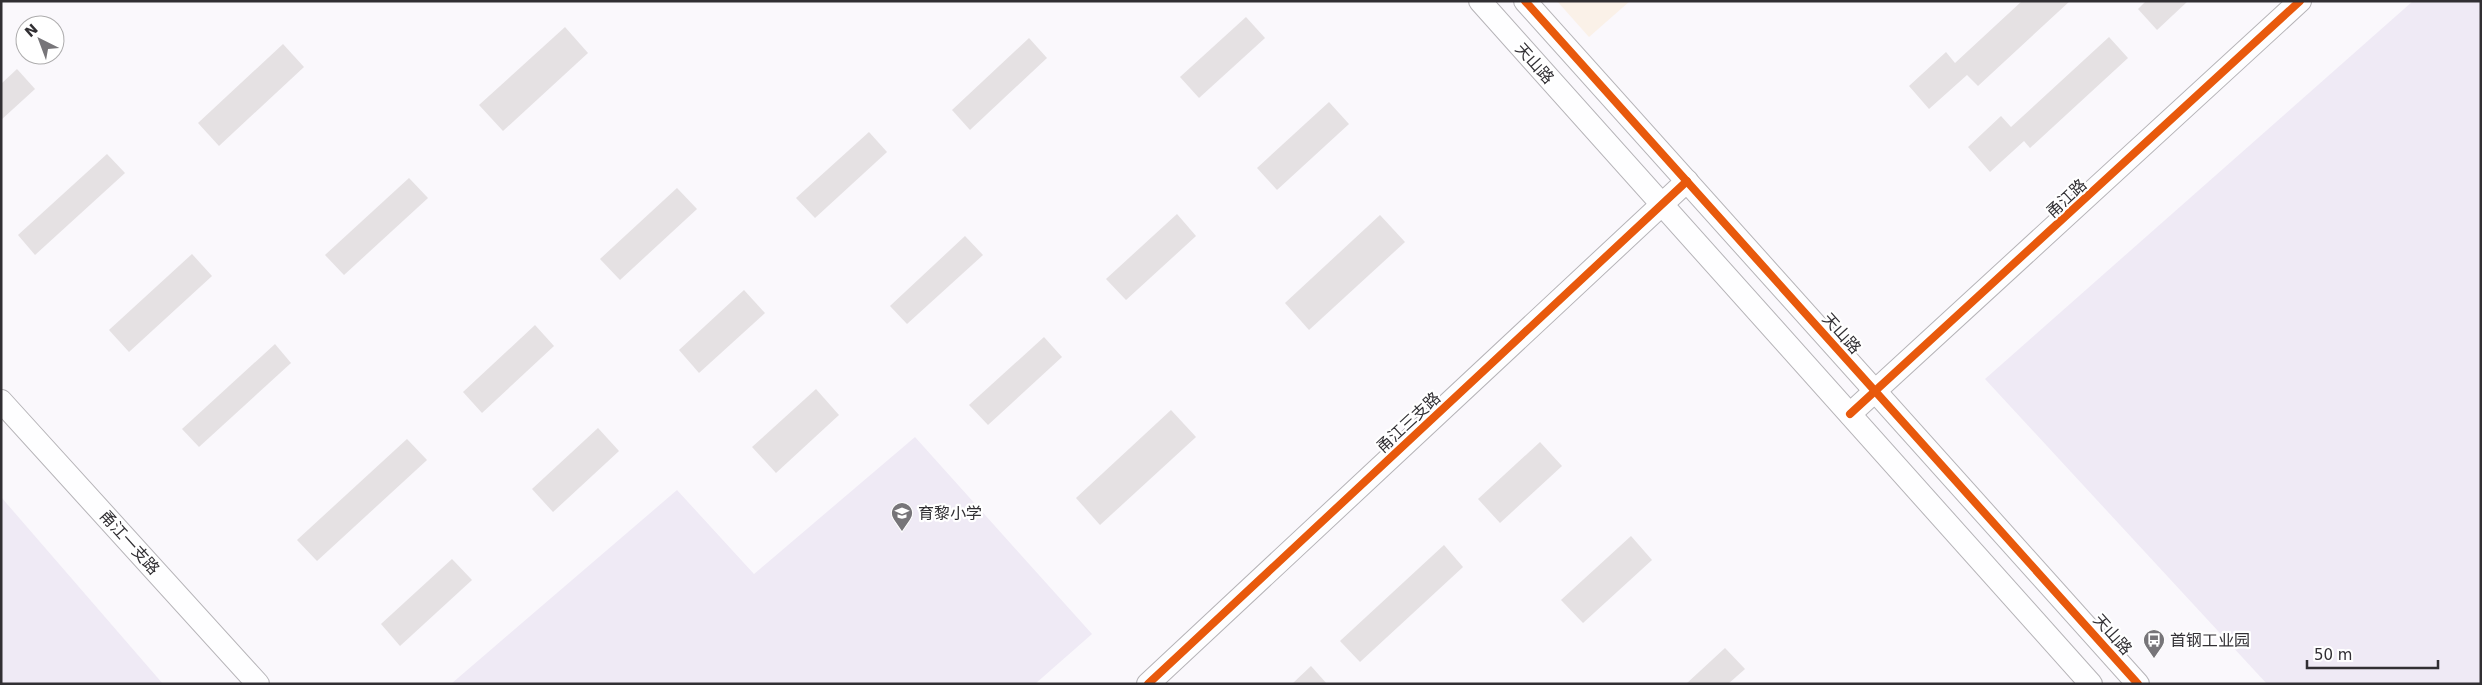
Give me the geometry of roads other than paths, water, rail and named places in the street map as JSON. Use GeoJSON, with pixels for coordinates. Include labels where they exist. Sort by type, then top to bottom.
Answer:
{"type":"FeatureCollection","features":[{"type":"Feature","properties":{"kind":"street","name":"天山路"},"geometry":{"type":"LineString","coordinates":[[1480,1],[2091,684]]}},
{"type":"Feature","properties":{"kind":"street","name":"天山路"},"geometry":{"type":"LineString","coordinates":[[1525,1],[2138,684]]}},
{"type":"Feature","properties":{"kind":"street","name":"甬江路"},"geometry":{"type":"LineString","coordinates":[[1850,414],[2300,1]]}},
{"type":"Feature","properties":{"kind":"street","name":"甬江三支路"},"geometry":{"type":"LineString","coordinates":[[1148,684],[1687,181]]}},
{"type":"Feature","properties":{"kind":"street","name":"甬江一支路"},"geometry":{"type":"LineString","coordinates":[[1,401],[258,684]]}},
{"type":"Feature","properties":{"kind":"place","name":"育黎小学"},"geometry":{"type":"Point","coordinates":[902,532]}},
{"type":"Feature","properties":{"kind":"place","name":"首钢工业园"},"geometry":{"type":"Point","coordinates":[2154,659]}}]}
